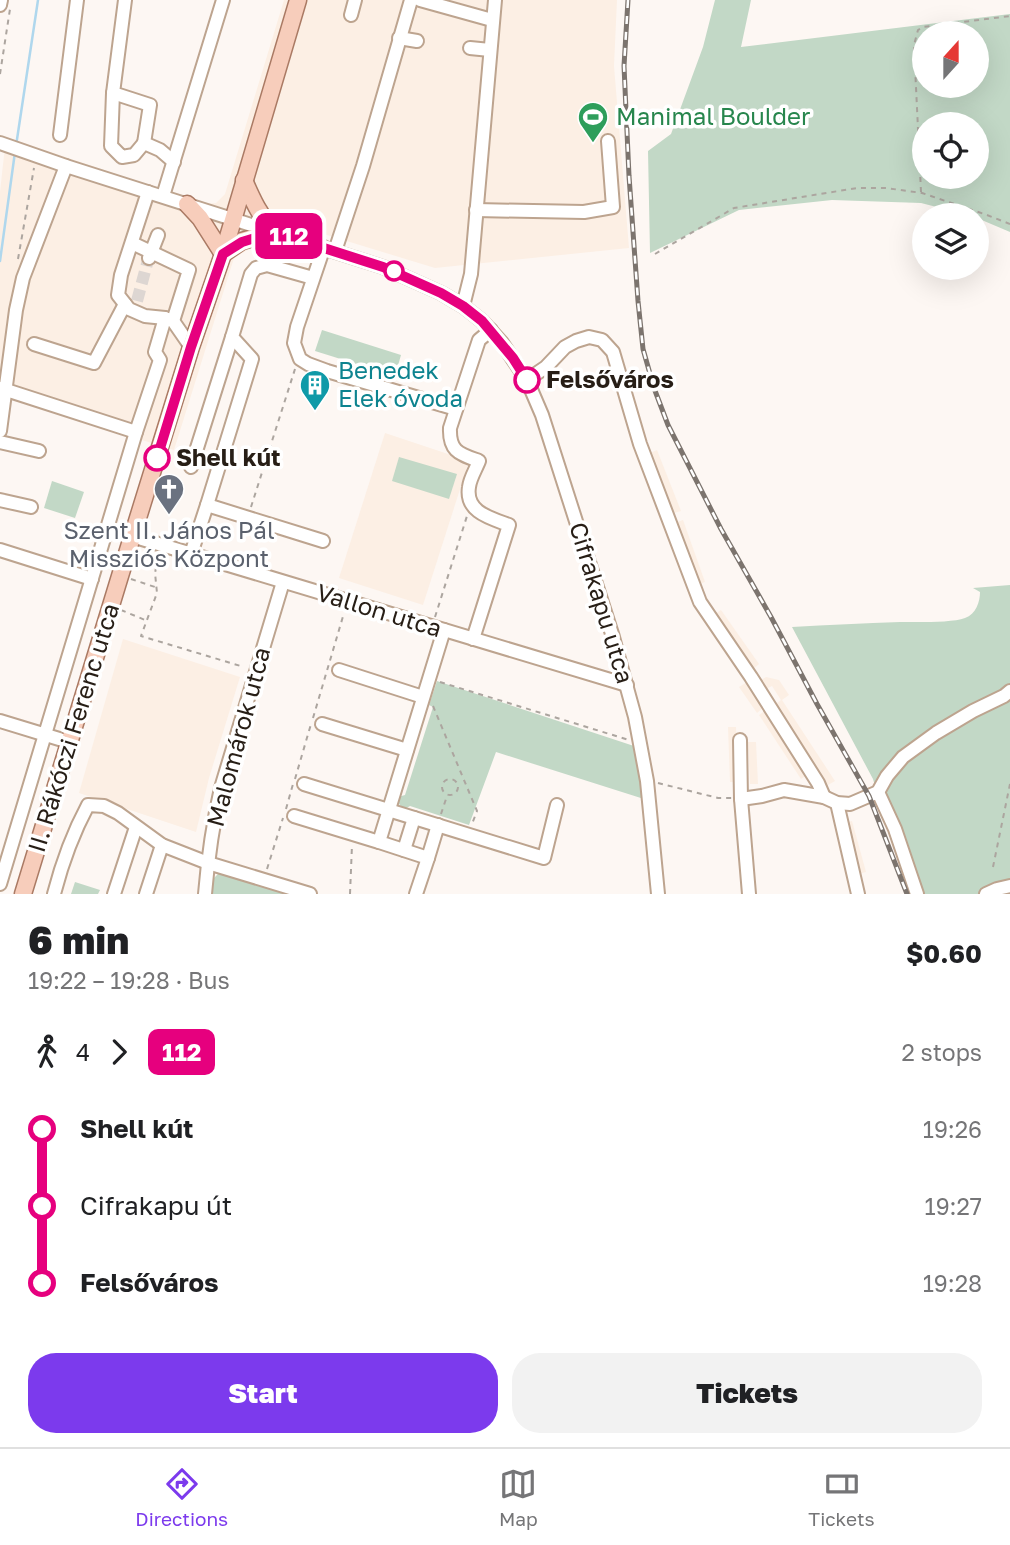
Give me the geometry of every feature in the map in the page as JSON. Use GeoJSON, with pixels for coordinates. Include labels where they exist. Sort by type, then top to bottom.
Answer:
{"type":"FeatureCollection","features":[{"type":"Feature","properties":{"kind":"main road","name":"II. Rákóczi Ferenc utca"},"geometry":{"type":"LineString","coordinates":[[23,894],[110,606],[223,254],[298,0]]}},
{"type":"Feature","properties":{"kind":"main road"},"geometry":{"type":"LineString","coordinates":[[187,204],[200,218],[223,254],[242,242],[274,232],[258,211],[244,180]]}},
{"type":"Feature","properties":{"kind":"street"},"geometry":{"type":"LineString","coordinates":[[60,135],[77,0]]}},
{"type":"Feature","properties":{"kind":"street"},"geometry":{"type":"LineString","coordinates":[[113,93],[150,105],[144,143],[134,155],[122,157],[111,146],[113,93],[125,0]]}},
{"type":"Feature","properties":{"kind":"street"},"geometry":{"type":"LineString","coordinates":[[163,196],[223,0]]}},
{"type":"Feature","properties":{"kind":"street"},"geometry":{"type":"LineString","coordinates":[[351,15],[355,0]]}},
{"type":"Feature","properties":{"kind":"street"},"geometry":{"type":"LineString","coordinates":[[456,409],[309,365],[300,359],[294,343],[313,278],[330,249],[363,166],[400,38],[420,0],[492,20]]}},
{"type":"Feature","properties":{"kind":"street"},"geometry":{"type":"LineString","coordinates":[[463,306],[471,274],[495,0]]}},
{"type":"Feature","properties":{"kind":"street"},"geometry":{"type":"LineString","coordinates":[[400,38],[417,41]]}},
{"type":"Feature","properties":{"kind":"street"},"geometry":{"type":"LineString","coordinates":[[470,48],[490,50]]}},
{"type":"Feature","properties":{"kind":"street"},"geometry":{"type":"LineString","coordinates":[[476,210],[584,212],[613,207],[608,141]]}},
{"type":"Feature","properties":{"kind":"street"},"geometry":{"type":"LineString","coordinates":[[144,143],[160,150],[174,162]]}},
{"type":"Feature","properties":{"kind":"street","name":"Cifrakapu utca"},"geometry":{"type":"LineString","coordinates":[[3,144],[383,267],[441,293],[463,306],[491,330],[527,380],[542,415],[627,685],[647,781],[657,894]]}},
{"type":"Feature","properties":{"kind":"street"},"geometry":{"type":"LineString","coordinates":[[0,430],[3,389],[23,278],[66,166]]}},
{"type":"Feature","properties":{"kind":"street"},"geometry":{"type":"LineString","coordinates":[[131,303],[118,295],[121,275],[148,191]]}},
{"type":"Feature","properties":{"kind":"street"},"geometry":{"type":"LineString","coordinates":[[150,256],[158,235]]}},
{"type":"Feature","properties":{"kind":"street"},"geometry":{"type":"LineString","coordinates":[[0,884],[160,360],[155,352],[189,270],[150,256],[131,243]]}},
{"type":"Feature","properties":{"kind":"street"},"geometry":{"type":"LineString","coordinates":[[191,467],[251,274],[256,268],[267,265],[313,278]]}},
{"type":"Feature","properties":{"kind":"street"},"geometry":{"type":"LineString","coordinates":[[131,303],[129,309],[145,316],[169,319],[191,347]]}},
{"type":"Feature","properties":{"kind":"street"},"geometry":{"type":"LineString","coordinates":[[34,344],[94,363],[131,303]]}},
{"type":"Feature","properties":{"kind":"street"},"geometry":{"type":"LineString","coordinates":[[473,639],[509,525],[481,514],[471,505],[468,488],[479,461],[453,448],[450,428],[480,340],[491,330]]}},
{"type":"Feature","properties":{"kind":"street"},"geometry":{"type":"LineString","coordinates":[[191,554],[252,359],[232,337]]}},
{"type":"Feature","properties":{"kind":"street"},"geometry":{"type":"LineString","coordinates":[[527,380],[546,367],[565,347],[576,341],[589,337],[602,340],[613,352],[640,444],[700,602],[751,677],[818,783],[824,797]]}},
{"type":"Feature","properties":{"kind":"street"},"geometry":{"type":"LineString","coordinates":[[3,389],[136,432]]}},
{"type":"Feature","properties":{"kind":"street"},"geometry":{"type":"LineString","coordinates":[[0,442],[39,451]]}},
{"type":"Feature","properties":{"kind":"street"},"geometry":{"type":"LineString","coordinates":[[0,500],[31,507]]}},
{"type":"Feature","properties":{"kind":"street"},"geometry":{"type":"LineString","coordinates":[[207,505],[323,541]]}},
{"type":"Feature","properties":{"kind":"street","name":"Vallon utca"},"geometry":{"type":"LineString","coordinates":[[132,536],[627,685]]}},
{"type":"Feature","properties":{"kind":"street"},"geometry":{"type":"LineString","coordinates":[[0,550],[92,579]]}},
{"type":"Feature","properties":{"kind":"street","name":"Malomárok utca"},"geometry":{"type":"LineString","coordinates":[[205,894],[221,788],[283,582]]}},
{"type":"Feature","properties":{"kind":"street"},"geometry":{"type":"LineString","coordinates":[[379,842],[429,679],[438,628]]}},
{"type":"Feature","properties":{"kind":"street"},"geometry":{"type":"LineString","coordinates":[[339,670],[423,696]]}},
{"type":"Feature","properties":{"kind":"street"},"geometry":{"type":"LineString","coordinates":[[741,799],[785,790],[850,804],[878,792],[887,775],[903,757],[936,733],[972,711],[1008,697]]}},
{"type":"Feature","properties":{"kind":"street"},"geometry":{"type":"LineString","coordinates":[[0,721],[69,742]]}},
{"type":"Feature","properties":{"kind":"street"},"geometry":{"type":"LineString","coordinates":[[322,724],[407,750]]}},
{"type":"Feature","properties":{"kind":"street"},"geometry":{"type":"LineString","coordinates":[[740,740],[741,799],[749,894]]}},
{"type":"Feature","properties":{"kind":"street"},"geometry":{"type":"LineString","coordinates":[[304,784],[544,858],[557,805]]}},
{"type":"Feature","properties":{"kind":"street"},"geometry":{"type":"LineString","coordinates":[[878,792],[895,829],[916,894]]}},
{"type":"Feature","properties":{"kind":"street"},"geometry":{"type":"LineString","coordinates":[[837,803],[858,894]]}},
{"type":"Feature","properties":{"kind":"street"},"geometry":{"type":"LineString","coordinates":[[54,894],[61,868],[88,805],[104,806],[162,845],[208,863],[310,894]]}},
{"type":"Feature","properties":{"kind":"street"},"geometry":{"type":"LineString","coordinates":[[294,816],[428,858]]}},
{"type":"Feature","properties":{"kind":"street"},"geometry":{"type":"LineString","coordinates":[[404,850],[414,818]]}},
{"type":"Feature","properties":{"kind":"street"},"geometry":{"type":"LineString","coordinates":[[416,894],[438,825]]}},
{"type":"Feature","properties":{"kind":"street"},"geometry":{"type":"LineString","coordinates":[[114,894],[136,827]]}},
{"type":"Feature","properties":{"kind":"street"},"geometry":{"type":"LineString","coordinates":[[146,894],[162,845]]}},
{"type":"Feature","properties":{"kind":"street"},"geometry":{"type":"LineString","coordinates":[[986,894],[1010,886]]}},
{"type":"Feature","properties":{"kind":"path"},"geometry":{"type":"LineString","coordinates":[[0,74],[4,5]]}},
{"type":"Feature","properties":{"kind":"path"},"geometry":{"type":"LineString","coordinates":[[922,193],[914,45],[918,30],[923,27],[1010,16]]}},
{"type":"Feature","properties":{"kind":"path"},"geometry":{"type":"LineString","coordinates":[[655,254],[734,208],[857,188],[886,188],[922,193],[1010,224]]}},
{"type":"Feature","properties":{"kind":"path"},"geometry":{"type":"LineString","coordinates":[[248,517],[300,359]]}},
{"type":"Feature","properties":{"kind":"path"},"geometry":{"type":"LineString","coordinates":[[438,628],[471,505]]}},
{"type":"Feature","properties":{"kind":"path"},"geometry":{"type":"LineString","coordinates":[[152,542],[158,557],[155,573],[157,593],[141,636],[255,671]]}},
{"type":"Feature","properties":{"kind":"path"},"geometry":{"type":"LineString","coordinates":[[120,576],[156,588]]}},
{"type":"Feature","properties":{"kind":"path"},"geometry":{"type":"LineString","coordinates":[[264,880],[348,601]]}},
{"type":"Feature","properties":{"kind":"path"},"geometry":{"type":"LineString","coordinates":[[110,606],[146,620]]}},
{"type":"Feature","properties":{"kind":"path"},"geometry":{"type":"LineString","coordinates":[[429,679],[640,743]]}},
{"type":"Feature","properties":{"kind":"path"},"geometry":{"type":"LineString","coordinates":[[423,696],[430,698],[477,811],[468,834]]}},
{"type":"Feature","properties":{"kind":"path"},"geometry":{"type":"LineString","coordinates":[[453,779],[458,790],[447,795],[442,788],[443,784],[453,779]]}},
{"type":"Feature","properties":{"kind":"path"},"geometry":{"type":"LineString","coordinates":[[647,781],[718,797]]}},
{"type":"Feature","properties":{"kind":"path"},"geometry":{"type":"LineString","coordinates":[[993,867],[1010,784]]}},
{"type":"Feature","properties":{"kind":"path"},"geometry":{"type":"LineString","coordinates":[[438,825],[447,795]]}},
{"type":"Feature","properties":{"kind":"path"},"geometry":{"type":"LineString","coordinates":[[350,894],[354,834]]}},
{"type":"Feature","properties":{"kind":"shaded area"},"geometry":{"type":"Polygon","coordinates":[[[284,0],[617,0],[614,66],[629,248],[435,268],[291,224],[234,258],[174,450],[0,396],[0,192],[6,137],[205,204],[216,203],[225,194],[284,0]]]}},
{"type":"Feature","properties":{"kind":"shaded area"},"geometry":{"type":"Polygon","coordinates":[[[385,433],[469,461],[423,605],[339,578],[385,433]]]}},
{"type":"Feature","properties":{"kind":"shaded area"},"geometry":{"type":"Polygon","coordinates":[[[657,450],[681,511],[674,513],[650,453],[657,450]]]}},
{"type":"Feature","properties":{"kind":"shaded area"},"geometry":{"type":"Polygon","coordinates":[[[683,520],[705,582],[699,584],[677,522],[683,520]]]}},
{"type":"Feature","properties":{"kind":"shaded area"},"geometry":{"type":"Polygon","coordinates":[[[721,610],[759,664],[753,669],[715,614],[721,610]]]}},
{"type":"Feature","properties":{"kind":"shaded area"},"geometry":{"type":"Polygon","coordinates":[[[123,639],[240,677],[209,778],[196,832],[79,793],[123,639]]]}},
{"type":"Feature","properties":{"kind":"shaded area"},"geometry":{"type":"Polygon","coordinates":[[[766,677],[779,680],[789,695],[782,700],[835,781],[828,785],[776,704],[781,700],[772,686],[766,689],[761,680],[766,677]]]}},
{"type":"Feature","properties":{"kind":"shaded area"},"geometry":{"type":"Polygon","coordinates":[[[747,682],[764,707],[757,713],[739,687],[747,682]]]}},
{"type":"Feature","properties":{"kind":"shaded area"},"geometry":{"type":"Polygon","coordinates":[[[766,710],[807,775],[801,779],[759,715],[766,710]]]}},
{"type":"Feature","properties":{"kind":"shaded area"},"geometry":{"type":"Polygon","coordinates":[[[728,727],[736,727],[738,782],[730,782],[728,727]]]}},
{"type":"Feature","properties":{"kind":"shaded area"},"geometry":{"type":"Polygon","coordinates":[[[748,742],[756,742],[758,784],[750,784],[748,742]]]}},
{"type":"Feature","properties":{"kind":"shaded area"},"geometry":{"type":"Polygon","coordinates":[[[852,821],[866,872],[858,874],[844,823],[852,821]]]}},
{"type":"Feature","properties":{"kind":"green space"},"geometry":{"type":"Polygon","coordinates":[[[715,0],[751,0],[741,47],[912,26],[912,98],[989,98],[989,21],[953,21],[1010,14],[1010,232],[989,223],[989,203],[832,200],[739,210],[650,253],[648,151],[671,134],[703,47],[715,0]]]}},
{"type":"Feature","properties":{"kind":"green space"},"geometry":{"type":"Polygon","coordinates":[[[322,330],[401,355],[395,376],[315,351],[322,330]]]}},
{"type":"Feature","properties":{"kind":"green space"},"geometry":{"type":"Polygon","coordinates":[[[399,457],[457,474],[449,499],[392,481],[399,457]]]}},
{"type":"Feature","properties":{"kind":"green space"},"geometry":{"type":"Polygon","coordinates":[[[52,481],[84,492],[75,518],[44,508],[52,481]]]}},
{"type":"Feature","properties":{"kind":"green space"},"geometry":{"type":"Polygon","coordinates":[[[1010,585],[1010,894],[911,894],[873,779],[792,627],[959,620],[972,614],[977,607],[980,592],[973,588],[1010,585]]]}},
{"type":"Feature","properties":{"kind":"green space"},"geometry":{"type":"Polygon","coordinates":[[[437,681],[637,747],[644,799],[496,752],[469,825],[410,806],[403,810],[398,797],[405,795],[433,707],[429,705],[437,681]]]}},
{"type":"Feature","properties":{"kind":"green space"},"geometry":{"type":"Polygon","coordinates":[[[219,873],[294,894],[209,894],[210,882],[219,873]]]}},
{"type":"Feature","properties":{"kind":"green space"},"geometry":{"type":"Polygon","coordinates":[[[75,882],[100,890],[98,894],[71,894],[75,882]]]}},
{"type":"Feature","properties":{"kind":"waterway"},"geometry":{"type":"LineString","coordinates":[[16,146],[38,0]]}},
{"type":"Feature","properties":{"kind":"waterway"},"geometry":{"type":"LineString","coordinates":[[0,261],[15,152]]}},
{"type":"Feature","properties":{"kind":"tunnel"},"geometry":{"type":"LineString","coordinates":[[137,301],[148,260]]}},
{"type":"Feature","properties":{"kind":"railway"},"geometry":{"type":"LineString","coordinates":[[628,0],[624,66],[629,176],[643,349],[654,388],[668,425],[721,529],[869,796],[907,894]]}},
{"type":"Feature","properties":{"kind":"bus line","name":"112"},"geometry":{"type":"LineString","coordinates":[[157,458],[223,254],[242,242],[274,232],[383,267],[441,293],[482,321],[502,343],[527,380]]}},
{"type":"Feature","properties":{"kind":"place","name":"Manimal Boulder"},"geometry":{"type":"Point","coordinates":[593,144]}},
{"type":"Feature","properties":{"kind":"place","name":"Felsőváros"},"geometry":{"type":"Point","coordinates":[527,380]}},
{"type":"Feature","properties":{"kind":"place","name":"Benedek Elek óvoda"},"geometry":{"type":"Point","coordinates":[315,412]}},
{"type":"Feature","properties":{"kind":"place","name":"Shell kút"},"geometry":{"type":"Point","coordinates":[157,458]}},
{"type":"Feature","properties":{"kind":"place","name":"Szent II. János Pál Missziós Központ"},"geometry":{"type":"Point","coordinates":[169,516]}}]}
